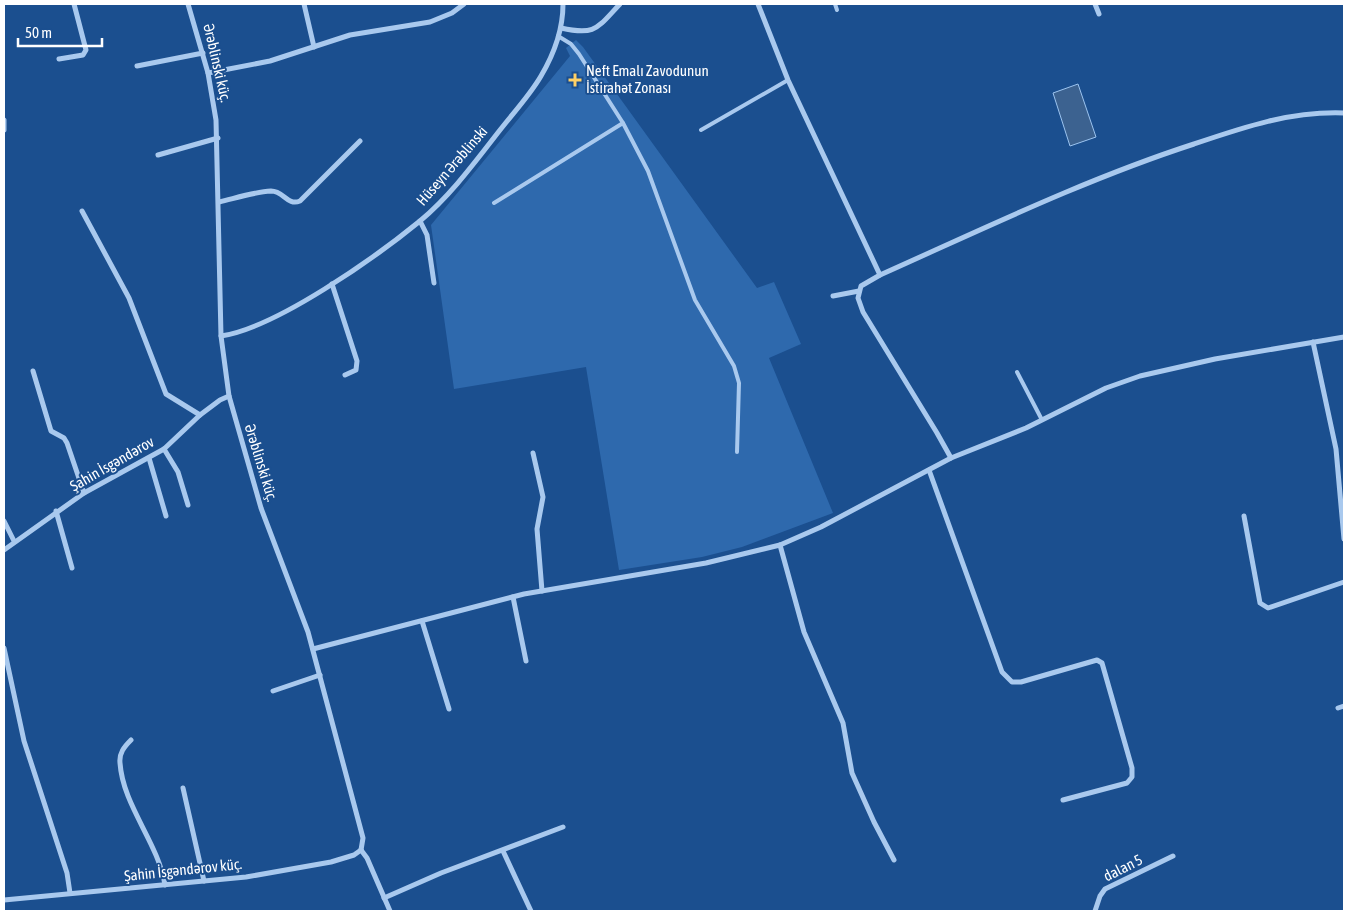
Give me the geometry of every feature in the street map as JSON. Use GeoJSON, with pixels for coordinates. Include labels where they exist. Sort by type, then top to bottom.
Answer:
{"type":"FeatureCollection","features":[{"type":"Feature","properties":{"kind":"street"},"geometry":{"type":"LineString","coordinates":[[59,59],[83,55],[86,50],[74,4]]}},
{"type":"Feature","properties":{"kind":"street","name":"Ərəblinski küç."},"geometry":{"type":"LineString","coordinates":[[188,4],[203,53],[214,100],[218,138],[221,336],[229,396],[258,499],[313,649],[363,838],[361,850],[367,858],[390,911]]}},
{"type":"Feature","properties":{"kind":"street"},"geometry":{"type":"LineString","coordinates":[[304,4],[314,47]]}},
{"type":"Feature","properties":{"kind":"street"},"geometry":{"type":"LineString","coordinates":[[208,74],[270,61],[350,35],[430,22],[452,13],[464,4]]}},
{"type":"Feature","properties":{"kind":"street","name":"Hüseyn Ərəblinski"},"geometry":{"type":"LineString","coordinates":[[221,336],[252,326],[332,284],[420,221],[470,169],[541,76],[561,28],[563,4]]}},
{"type":"Feature","properties":{"kind":"street"},"geometry":{"type":"LineString","coordinates":[[561,28],[579,32],[592,31],[620,4]]}},
{"type":"Feature","properties":{"kind":"street"},"geometry":{"type":"LineString","coordinates":[[758,4],[767,33],[788,80],[880,275]]}},
{"type":"Feature","properties":{"kind":"street"},"geometry":{"type":"LineString","coordinates":[[1095,4],[1099,14]]}},
{"type":"Feature","properties":{"kind":"street"},"geometry":{"type":"LineString","coordinates":[[137,66],[203,53]]}},
{"type":"Feature","properties":{"kind":"street"},"geometry":{"type":"LineString","coordinates":[[950,458],[938,433],[859,305],[859,291],[866,282],[1115,172],[1180,148],[1283,117],[1310,113],[1344,113]]}},
{"type":"Feature","properties":{"kind":"street"},"geometry":{"type":"LineString","coordinates":[[4,120],[4,130]]}},
{"type":"Feature","properties":{"kind":"street"},"geometry":{"type":"LineString","coordinates":[[158,155],[218,138]]}},
{"type":"Feature","properties":{"kind":"street"},"geometry":{"type":"LineString","coordinates":[[219,202],[272,191],[282,195],[290,203],[300,201],[360,141]]}},
{"type":"Feature","properties":{"kind":"street"},"geometry":{"type":"LineString","coordinates":[[82,211],[129,298],[166,394],[200,415]]}},
{"type":"Feature","properties":{"kind":"street"},"geometry":{"type":"LineString","coordinates":[[420,221],[427,235],[434,283]]}},
{"type":"Feature","properties":{"kind":"street"},"geometry":{"type":"LineString","coordinates":[[332,284],[356,361],[356,370],[344,375]]}},
{"type":"Feature","properties":{"kind":"street"},"geometry":{"type":"LineString","coordinates":[[833,296],[859,291]]}},
{"type":"Feature","properties":{"kind":"street"},"geometry":{"type":"LineString","coordinates":[[313,649],[513,597],[706,564],[780,545],[821,527],[950,458],[1042,420],[1106,388],[1140,376],[1215,359],[1344,337]]}},
{"type":"Feature","properties":{"kind":"street"},"geometry":{"type":"LineString","coordinates":[[1313,342],[1336,449],[1344,539]]}},
{"type":"Feature","properties":{"kind":"street"},"geometry":{"type":"LineString","coordinates":[[33,371],[51,431],[60,435],[67,442],[84,494]]}},
{"type":"Feature","properties":{"kind":"street","name":"Şahin İsgəndərov"},"geometry":{"type":"LineString","coordinates":[[4,550],[56,511],[164,449],[200,415],[220,400],[229,396]]}},
{"type":"Feature","properties":{"kind":"street"},"geometry":{"type":"LineString","coordinates":[[164,449],[178,472],[188,505]]}},
{"type":"Feature","properties":{"kind":"street"},"geometry":{"type":"LineString","coordinates":[[533,453],[543,497],[537,529],[542,591]]}},
{"type":"Feature","properties":{"kind":"street"},"geometry":{"type":"LineString","coordinates":[[150,458],[166,516]]}},
{"type":"Feature","properties":{"kind":"street"},"geometry":{"type":"LineString","coordinates":[[929,470],[1002,672],[1012,682],[1021,682],[1085,661],[1097,660],[1102,663],[1132,768],[1132,777],[1127,783],[1063,800]]}},
{"type":"Feature","properties":{"kind":"street"},"geometry":{"type":"LineString","coordinates":[[56,511],[72,568]]}},
{"type":"Feature","properties":{"kind":"street"},"geometry":{"type":"LineString","coordinates":[[1244,516],[1260,603],[1268,608],[1344,582]]}},
{"type":"Feature","properties":{"kind":"street"},"geometry":{"type":"LineString","coordinates":[[4,521],[14,541]]}},
{"type":"Feature","properties":{"kind":"street"},"geometry":{"type":"LineString","coordinates":[[780,545],[804,632],[843,723],[852,773],[864,802],[894,860]]}},
{"type":"Feature","properties":{"kind":"street"},"geometry":{"type":"LineString","coordinates":[[513,597],[526,661]]}},
{"type":"Feature","properties":{"kind":"street"},"geometry":{"type":"LineString","coordinates":[[422,622],[449,709]]}},
{"type":"Feature","properties":{"kind":"street"},"geometry":{"type":"LineString","coordinates":[[4,648],[24,741],[67,873],[70,893]]}},
{"type":"Feature","properties":{"kind":"street"},"geometry":{"type":"LineString","coordinates":[[273,691],[320,675]]}},
{"type":"Feature","properties":{"kind":"street"},"geometry":{"type":"LineString","coordinates":[[1338,708],[1344,706]]}},
{"type":"Feature","properties":{"kind":"street"},"geometry":{"type":"LineString","coordinates":[[131,740],[123,748],[121,754],[123,777],[130,799],[160,862],[165,885]]}},
{"type":"Feature","properties":{"kind":"street"},"geometry":{"type":"LineString","coordinates":[[183,788],[204,881]]}},
{"type":"Feature","properties":{"kind":"street"},"geometry":{"type":"LineString","coordinates":[[384,898],[441,873],[563,827]]}},
{"type":"Feature","properties":{"kind":"street","name":"Şahin İsgəndərov küç."},"geometry":{"type":"LineString","coordinates":[[4,900],[204,881],[297,869],[347,858],[361,850]]}},
{"type":"Feature","properties":{"kind":"street"},"geometry":{"type":"LineString","coordinates":[[503,851],[530,911]]}},
{"type":"Feature","properties":{"kind":"street","name":"dalan 5"},"geometry":{"type":"LineString","coordinates":[[1095,911],[1100,896],[1105,889],[1173,856]]}},
{"type":"Feature","properties":{"kind":"lane"},"geometry":{"type":"LineString","coordinates":[[835,4],[837,10]]}},
{"type":"Feature","properties":{"kind":"lane"},"geometry":{"type":"LineString","coordinates":[[558,36],[571,44],[579,54],[623,123],[657,192],[695,300],[734,366],[739,382],[737,452]]}},
{"type":"Feature","properties":{"kind":"lane"},"geometry":{"type":"LineString","coordinates":[[701,130],[788,80]]}},
{"type":"Feature","properties":{"kind":"lane"},"geometry":{"type":"LineString","coordinates":[[494,204],[623,123]]}},
{"type":"Feature","properties":{"kind":"lane"},"geometry":{"type":"LineString","coordinates":[[1017,372],[1042,420]]}},
{"type":"Feature","properties":{"kind":"shaded area"},"geometry":{"type":"Polygon","coordinates":[[[576,40],[583,47],[757,288],[774,282],[801,344],[769,358],[833,513],[742,547],[702,557],[619,570],[586,367],[454,389],[431,225],[570,56],[566,48],[576,40]]]}},
{"type":"Feature","properties":{"kind":"shaded area"},"geometry":{"type":"Polygon","coordinates":[[[1078,84],[1096,137],[1070,146],[1053,93],[1078,84]]]}},
{"type":"Feature","properties":{"kind":"place","name":"Neft Emalı Zavodunun İstirahət Zonası"},"geometry":{"type":"Point","coordinates":[575,80]}}]}
